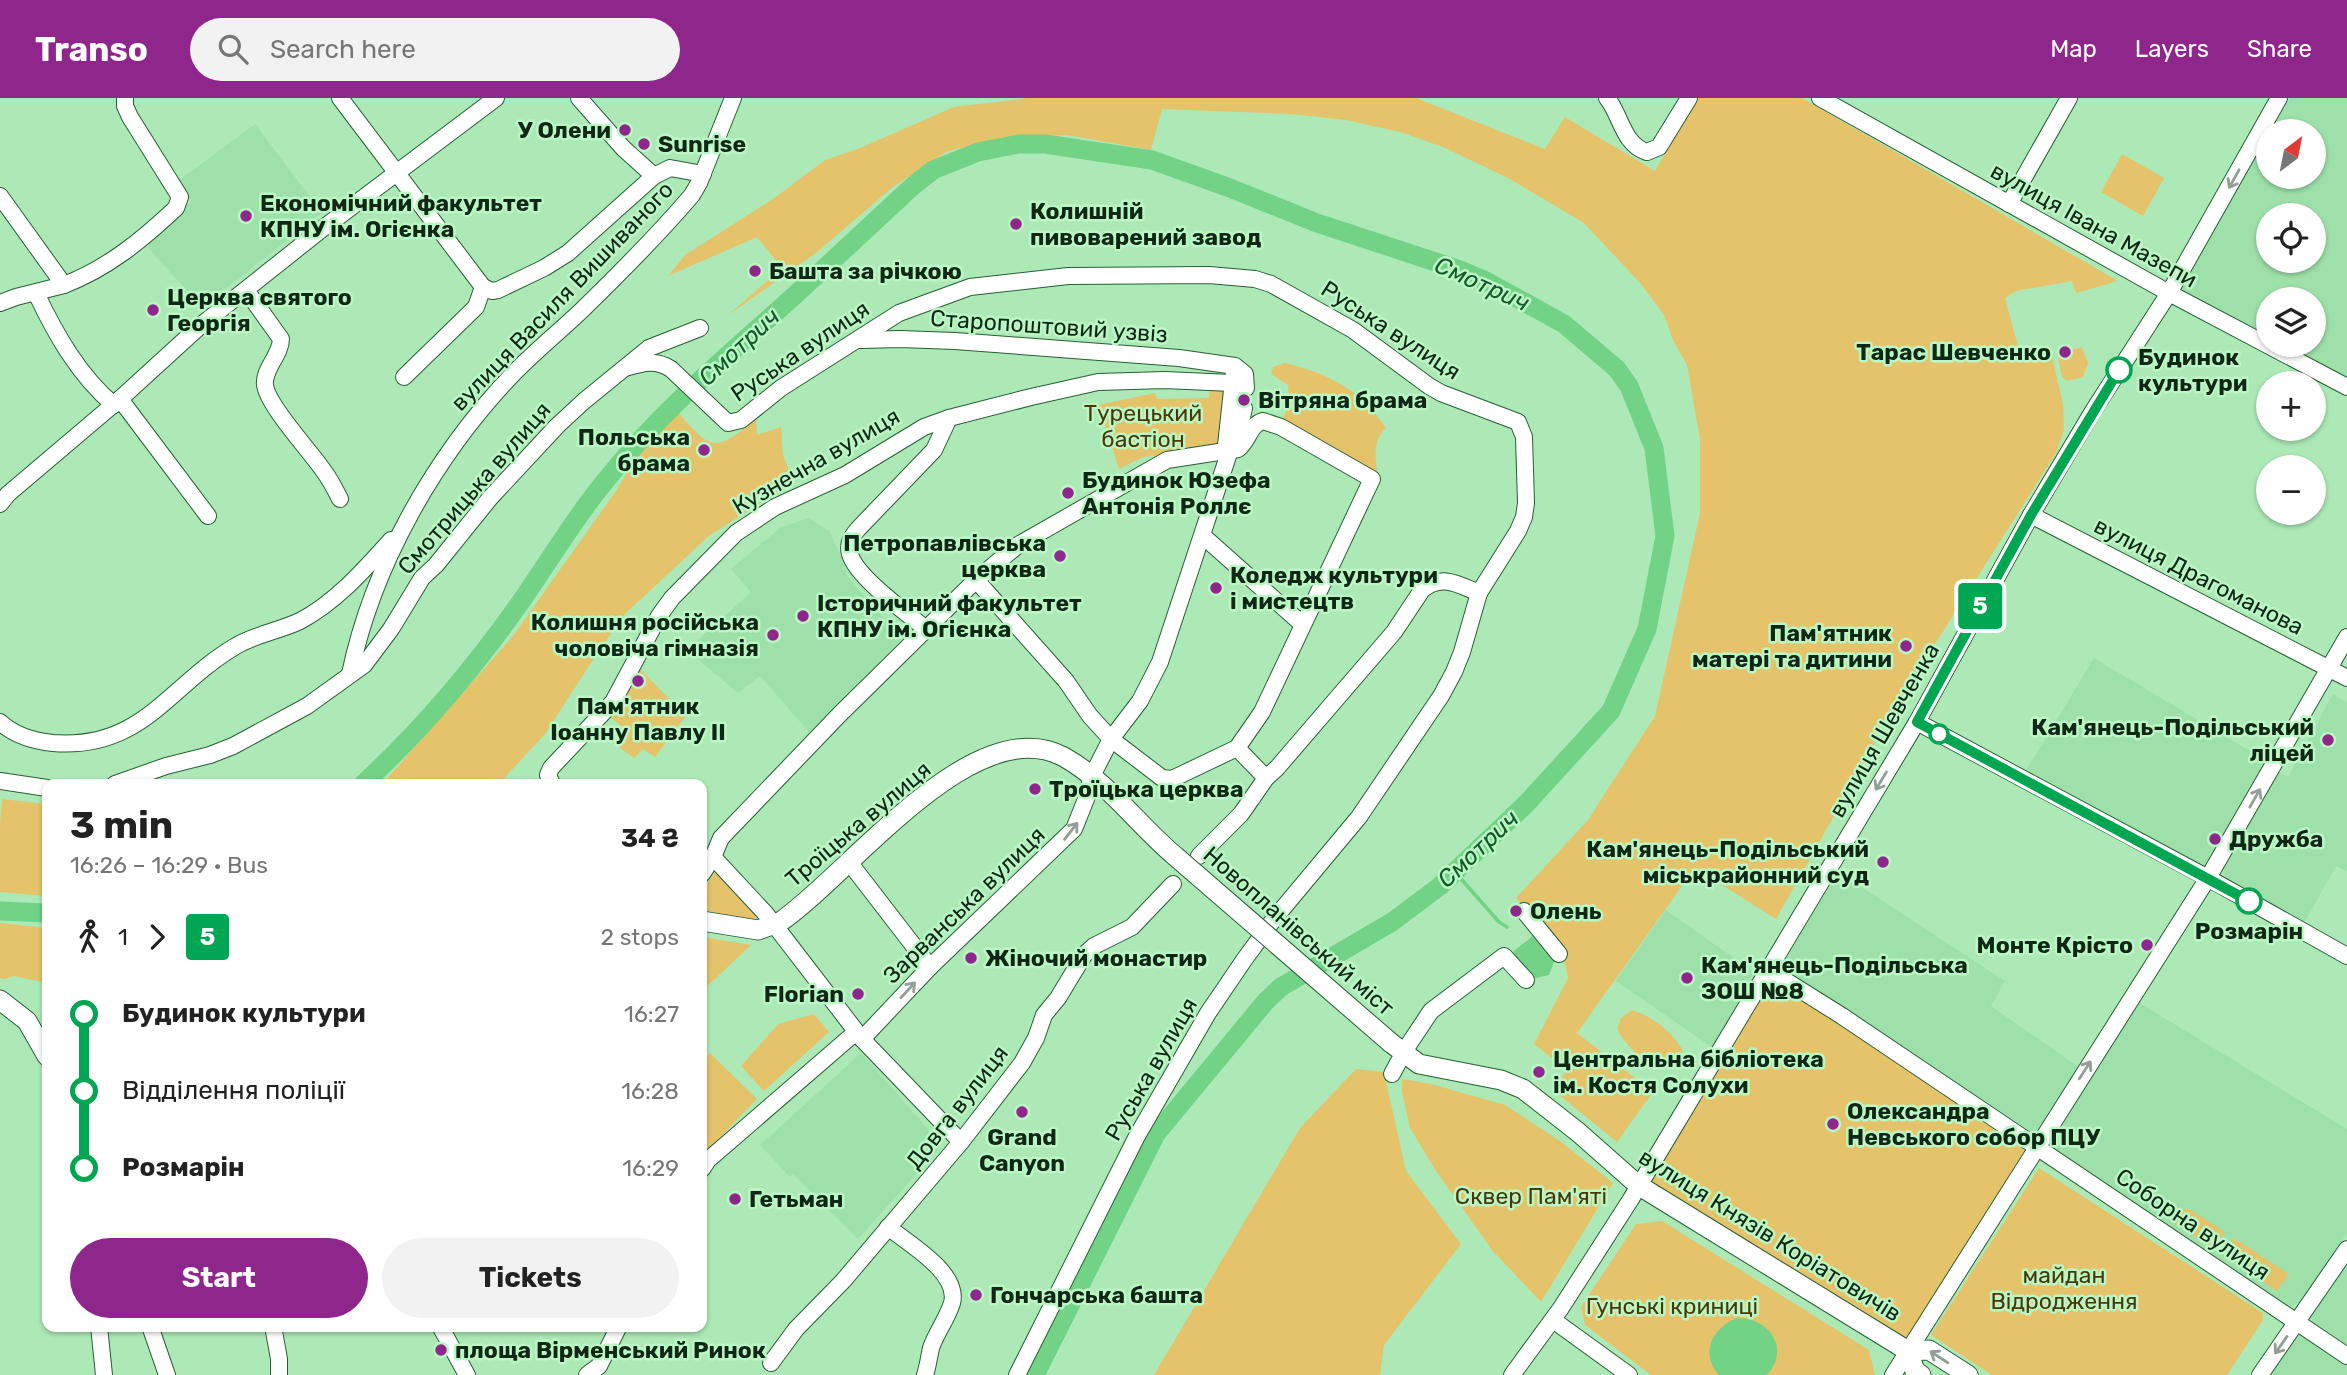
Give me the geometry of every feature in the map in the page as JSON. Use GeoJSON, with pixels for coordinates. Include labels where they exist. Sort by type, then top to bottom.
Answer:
{"type":"FeatureCollection","features":[{"type":"Feature","properties":{"kind":"main road","name":"Троїцька вулиця"},"geometry":{"type":"LineString","coordinates":[[772,924],[789,916],[916,802],[964,768],[1000,751],[1034,747],[1063,757],[1092,776],[1175,856]]}},
{"type":"Feature","properties":{"kind":"main road","name":"Новопланівський міст"},"geometry":{"type":"LineString","coordinates":[[1175,856],[1396,1058]]}},
{"type":"Feature","properties":{"kind":"main road"},"geometry":{"type":"LineString","coordinates":[[707,922],[758,930],[772,924]]}},
{"type":"Feature","properties":{"kind":"main road"},"geometry":{"type":"LineString","coordinates":[[0,1000],[27,1021],[42,1047]]}},
{"type":"Feature","properties":{"kind":"main road","name":"вулиця Князів Коріатовичів"},"geometry":{"type":"LineString","coordinates":[[1396,1058],[1501,1080],[1523,1089],[1578,1132],[1638,1185],[1908,1351],[1929,1350],[1968,1375]]}},
{"type":"Feature","properties":{"kind":"main road","name":"вулиця Князів Коріатовичів"},"geometry":{"type":"LineString","coordinates":[[1908,1351],[1915,1371],[1920,1375]]}},
{"type":"Feature","properties":{"kind":"street"},"geometry":{"type":"LineString","coordinates":[[0,303],[83,278],[114,261],[176,208],[180,197],[130,117],[125,98]]}},
{"type":"Feature","properties":{"kind":"street"},"geometry":{"type":"LineString","coordinates":[[340,98],[483,287],[492,291],[554,263],[569,253],[654,176],[670,168],[703,174]]}},
{"type":"Feature","properties":{"kind":"street"},"geometry":{"type":"LineString","coordinates":[[3,495],[117,402],[200,327],[322,229],[496,98]]}},
{"type":"Feature","properties":{"kind":"street"},"geometry":{"type":"LineString","coordinates":[[579,98],[588,105],[623,148],[654,176]]}},
{"type":"Feature","properties":{"kind":"street","name":"вулиця Василя Вишиваного"},"geometry":{"type":"LineString","coordinates":[[350,674],[360,630],[381,572],[452,446],[512,374],[582,309],[680,210],[703,174],[733,98]]}},
{"type":"Feature","properties":{"kind":"street"},"geometry":{"type":"LineString","coordinates":[[1607,98],[1633,144],[1647,152],[1659,147],[1689,98]]}},
{"type":"Feature","properties":{"kind":"street","name":"вулиця Івана Мазепи"},"geometry":{"type":"LineString","coordinates":[[1821,98],[2169,293],[2347,387]]}},
{"type":"Feature","properties":{"kind":"street"},"geometry":{"type":"LineString","coordinates":[[2009,204],[2069,98]]}},
{"type":"Feature","properties":{"kind":"street","name":"вулиця Шевченка"},"geometry":{"type":"LineString","coordinates":[[1512,1375],[1553,1320],[1638,1185],[1917,722],[2031,515],[2093,411],[2169,293],[2279,98]]}},
{"type":"Feature","properties":{"kind":"street"},"geometry":{"type":"LineString","coordinates":[[0,196],[65,285]]}},
{"type":"Feature","properties":{"kind":"street","name":"Руська вулиця"},"geometry":{"type":"LineString","coordinates":[[625,368],[650,362],[662,364],[671,369],[728,423],[741,420],[781,387],[899,313],[970,287],[1068,276],[1209,275],[1255,279],[1271,284],[1353,330],[1435,390],[1518,422],[1524,437],[1524,517],[1479,593],[1462,652],[1441,696],[1359,817],[1274,919],[1208,1013],[1137,1136],[1017,1375]]}},
{"type":"Feature","properties":{"kind":"street"},"geometry":{"type":"LineString","coordinates":[[404,377],[476,307],[483,287]]}},
{"type":"Feature","properties":{"kind":"street"},"geometry":{"type":"LineString","coordinates":[[246,290],[281,339],[278,353],[266,377],[266,388],[275,405],[325,472],[340,499]]}},
{"type":"Feature","properties":{"kind":"street"},"geometry":{"type":"LineString","coordinates":[[36,293],[49,320],[80,369],[94,387],[117,402],[208,516]]}},
{"type":"Feature","properties":{"kind":"street","name":"Смотрицька вулиця"},"geometry":{"type":"LineString","coordinates":[[129,779],[233,746],[307,706],[364,665],[376,652],[422,578],[436,565],[490,498],[558,426],[649,348],[700,328]]}},
{"type":"Feature","properties":{"kind":"street","name":"Старопоштовий узвіз"},"geometry":{"type":"LineString","coordinates":[[858,340],[954,341],[1179,358],[1236,366],[1239,385]]}},
{"type":"Feature","properties":{"kind":"street","name":"Кузнечна вулиця"},"geometry":{"type":"LineString","coordinates":[[550,779],[548,775],[551,768],[613,702],[659,616],[672,598],[704,568],[727,541],[775,507],[845,475],[924,427],[950,418],[1098,382],[1165,380],[1239,385]]}},
{"type":"Feature","properties":{"kind":"street"},"geometry":{"type":"LineString","coordinates":[[1230,450],[1226,445],[1226,432],[1239,385]]}},
{"type":"Feature","properties":{"kind":"street","name":"Зарванська вулиця"},"geometry":{"type":"LineString","coordinates":[[707,1162],[859,1035],[1074,830],[1092,776],[1111,739],[1140,701],[1160,662],[1230,450],[1236,446],[1244,408]]}},
{"type":"Feature","properties":{"kind":"street"},"geometry":{"type":"LineString","coordinates":[[926,629],[859,572],[850,555],[849,546],[858,529],[934,450],[950,418]]}},
{"type":"Feature","properties":{"kind":"street"},"geometry":{"type":"LineString","coordinates":[[707,866],[721,838],[839,715],[976,580],[1018,545],[1167,460],[1242,446],[1254,425],[1263,421],[1281,427],[1372,479],[1262,712],[1237,748],[1172,779],[1162,778],[1111,739],[1090,716],[1066,681],[976,580]]}},
{"type":"Feature","properties":{"kind":"street","name":"вулиця Драгоманова"},"geometry":{"type":"LineString","coordinates":[[2031,515],[2347,678]]}},
{"type":"Feature","properties":{"kind":"street"},"geometry":{"type":"LineString","coordinates":[[0,722],[23,737],[63,743],[96,741],[125,730],[154,711],[236,646],[298,622],[324,606],[356,577],[406,524]]}},
{"type":"Feature","properties":{"kind":"street"},"geometry":{"type":"LineString","coordinates":[[1203,536],[1302,624]]}},
{"type":"Feature","properties":{"kind":"street"},"geometry":{"type":"LineString","coordinates":[[1199,856],[1241,814],[1266,778],[1394,632],[1428,585],[1440,580],[1450,581],[1479,593]]}},
{"type":"Feature","properties":{"kind":"street"},"geometry":{"type":"LineString","coordinates":[[1893,1375],[2208,878],[2347,637]]}},
{"type":"Feature","properties":{"kind":"street"},"geometry":{"type":"LineString","coordinates":[[1917,722],[2347,956]]}},
{"type":"Feature","properties":{"kind":"street"},"geometry":{"type":"LineString","coordinates":[[1237,748],[1266,778]]}},
{"type":"Feature","properties":{"kind":"street"},"geometry":{"type":"LineString","coordinates":[[0,781],[42,787]]}},
{"type":"Feature","properties":{"kind":"street"},"geometry":{"type":"LineString","coordinates":[[713,857],[766,914],[859,1035],[961,1142]]}},
{"type":"Feature","properties":{"kind":"street"},"geometry":{"type":"LineString","coordinates":[[849,862],[930,967]]}},
{"type":"Feature","properties":{"kind":"street","name":"Довга вулиця"},"geometry":{"type":"LineString","coordinates":[[771,1363],[796,1329],[843,1281],[961,1142],[1022,1063],[1037,1038],[1044,1015],[1058,998],[1077,963],[1094,946],[1142,919],[1173,884]]}},
{"type":"Feature","properties":{"kind":"street"},"geometry":{"type":"LineString","coordinates":[[1524,911],[1559,954]]}},
{"type":"Feature","properties":{"kind":"street"},"geometry":{"type":"LineString","coordinates":[[1396,1058],[1431,1011],[1504,956],[1526,980]]}},
{"type":"Feature","properties":{"kind":"street","name":"Соборна вулиця"},"geometry":{"type":"LineString","coordinates":[[1768,969],[2347,1356]]}},
{"type":"Feature","properties":{"kind":"street"},"geometry":{"type":"LineString","coordinates":[[888,1227],[944,1272],[952,1288],[951,1304],[931,1349],[925,1375]]}},
{"type":"Feature","properties":{"kind":"street"},"geometry":{"type":"LineString","coordinates":[[2260,1375],[2347,1249]]}},
{"type":"Feature","properties":{"kind":"street"},"geometry":{"type":"LineString","coordinates":[[1553,1320],[1629,1375]]}},
{"type":"Feature","properties":{"kind":"street"},"geometry":{"type":"LineString","coordinates":[[100,1332],[104,1375]]}},
{"type":"Feature","properties":{"kind":"street"},"geometry":{"type":"LineString","coordinates":[[152,1332],[167,1375]]}},
{"type":"Feature","properties":{"kind":"street"},"geometry":{"type":"LineString","coordinates":[[274,1332],[279,1375]]}},
{"type":"Feature","properties":{"kind":"street"},"geometry":{"type":"LineString","coordinates":[[443,1332],[467,1375]]}},
{"type":"Feature","properties":{"kind":"street"},"geometry":{"type":"LineString","coordinates":[[587,1375],[599,1366],[616,1332]]}},
{"type":"Feature","properties":{"kind":"shaded area"},"geometry":{"type":"Polygon","coordinates":[[[2290,98],[2347,98],[2347,378],[2306,357],[2326,357],[2326,287],[2256,287],[2256,331],[2178,290],[2256,157],[2256,189],[2326,189],[2326,119],[2278,119],[2290,98]]]}},
{"type":"Feature","properties":{"kind":"shaded area","name":"Економічний факультет КПНУ ім. Огієнка"},"geometry":{"type":"Polygon","coordinates":[[[255,124],[322,213],[202,307],[149,249],[150,236],[192,201],[178,181],[255,124]]]}},
{"type":"Feature","properties":{"kind":"shaded area","name":"Історичний факультет КПНУ ім. Огієнка"},"geometry":{"type":"Polygon","coordinates":[[[808,518],[829,531],[848,577],[901,639],[809,732],[760,676],[738,693],[687,650],[751,592],[731,569],[780,528],[808,518]]]}},
{"type":"Feature","properties":{"kind":"shaded area"},"geometry":{"type":"Polygon","coordinates":[[[2094,658],[2270,763],[2210,867],[2203,870],[2024,774],[2094,658]]]}},
{"type":"Feature","properties":{"kind":"shaded area"},"geometry":{"type":"Polygon","coordinates":[[[2333,694],[2347,702],[2347,871],[2336,866],[2304,923],[2225,877],[2224,869],[2278,772],[2288,777],[2333,694]]]}},
{"type":"Feature","properties":{"kind":"shaded area"},"geometry":{"type":"Polygon","coordinates":[[[1837,871],[2005,981],[1991,1006],[2083,1070],[2041,1135],[2033,1137],[1790,976],[1785,968],[1785,958],[1837,871]]]}},
{"type":"Feature","properties":{"kind":"shaded area","name":"Кам'янець-Подільська ЗОШ №8"},"geometry":{"type":"Polygon","coordinates":[[[1666,910],[1758,975],[1713,1048],[1616,981],[1666,910]]]}},
{"type":"Feature","properties":{"kind":"shaded area"},"geometry":{"type":"Polygon","coordinates":[[[1535,934],[1555,959],[1549,975],[1532,979],[1509,955],[1535,934]]]}},
{"type":"Feature","properties":{"kind":"shaded area"},"geometry":{"type":"Polygon","coordinates":[[[2138,1002],[2347,1129],[2347,1233],[2304,1300],[2292,1306],[2278,1301],[2052,1150],[2048,1144],[2138,1002]]]}},
{"type":"Feature","properties":{"kind":"shaded area"},"geometry":{"type":"Polygon","coordinates":[[[861,1053],[942,1145],[858,1239],[793,1174],[790,1177],[760,1145],[861,1053]]]}},
{"type":"Feature","properties":{"kind":"shaded area"},"geometry":{"type":"Polygon","coordinates":[[[2347,1262],[2347,1347],[2313,1325],[2311,1316],[2347,1262]]]}},
{"type":"Feature","properties":{"kind":"shaded area"},"geometry":{"type":"Polygon","coordinates":[[[1737,1318],[1759,1323],[1773,1336],[1777,1355],[1767,1375],[1719,1375],[1713,1367],[1710,1358],[1711,1342],[1721,1328],[1737,1318]]]}},
{"type":"Feature","properties":{"kind":"shaded area"},"geometry":{"type":"Polygon","coordinates":[[[2303,1333],[2347,1362],[2347,1375],[2266,1375],[2294,1335],[2303,1333]]]}},
{"type":"Feature","properties":{"kind":"green space"},"geometry":{"type":"Polygon","coordinates":[[[1029,98],[1416,98],[1545,149],[1565,117],[1655,171],[1698,98],[1802,98],[2118,281],[2076,293],[2072,281],[2016,291],[2005,298],[2022,361],[2051,352],[2063,404],[2064,430],[2056,453],[1894,709],[1776,919],[1695,868],[1577,1033],[1653,1092],[1617,1142],[1553,1090],[1567,1070],[1534,1044],[1568,978],[1563,954],[1516,898],[1588,820],[1655,716],[1700,513],[1700,439],[1687,365],[1673,340],[1664,315],[1641,284],[1584,223],[1508,178],[1443,147],[1400,132],[1346,120],[1291,114],[1162,109],[1151,150],[1067,135],[1007,137],[948,151],[894,186],[816,253],[727,316],[782,268],[757,237],[668,276],[685,255],[773,199],[825,160],[860,148],[954,107],[1029,98]]]}},
{"type":"Feature","properties":{"kind":"green space"},"geometry":{"type":"Polygon","coordinates":[[[2122,154],[2164,178],[2143,216],[2101,192],[2122,154]]]}},
{"type":"Feature","properties":{"kind":"green space"},"geometry":{"type":"Polygon","coordinates":[[[2082,347],[2088,363],[2083,377],[2067,381],[2062,377],[2057,354],[2082,347]]]}},
{"type":"Feature","properties":{"kind":"green space"},"geometry":{"type":"Polygon","coordinates":[[[1285,363],[1316,372],[1342,385],[1376,414],[1386,428],[1376,445],[1378,478],[1281,423],[1289,404],[1288,385],[1271,374],[1273,367],[1285,363]]]}},
{"type":"Feature","properties":{"kind":"green space","name":"Турецький бастіон"},"geometry":{"type":"Polygon","coordinates":[[[1210,388],[1224,389],[1218,449],[1143,457],[1119,469],[1098,405],[1155,393],[1157,399],[1209,398],[1210,388]]]}},
{"type":"Feature","properties":{"kind":"green space"},"geometry":{"type":"Polygon","coordinates":[[[675,409],[696,432],[712,442],[730,439],[756,419],[757,435],[781,427],[783,455],[794,482],[710,535],[626,613],[545,734],[504,779],[386,779],[513,636],[616,491],[647,439],[675,409]]]}},
{"type":"Feature","properties":{"kind":"green space"},"geometry":{"type":"Polygon","coordinates":[[[637,666],[686,716],[655,757],[643,749],[634,758],[612,742],[623,727],[607,715],[637,666]]]}},
{"type":"Feature","properties":{"kind":"green space"},"geometry":{"type":"Polygon","coordinates":[[[2,799],[42,803],[42,896],[0,892],[2,799]]]}},
{"type":"Feature","properties":{"kind":"green space"},"geometry":{"type":"Polygon","coordinates":[[[717,869],[759,911],[754,921],[707,911],[707,883],[717,869]]]}},
{"type":"Feature","properties":{"kind":"green space"},"geometry":{"type":"Polygon","coordinates":[[[0,923],[42,927],[42,982],[14,976],[0,978],[0,923]]]}},
{"type":"Feature","properties":{"kind":"green space"},"geometry":{"type":"Polygon","coordinates":[[[707,938],[751,945],[707,986],[707,938]]]}},
{"type":"Feature","properties":{"kind":"green space"},"geometry":{"type":"Polygon","coordinates":[[[1767,969],[2036,1148],[1908,1351],[1638,1185],[1767,969]]]}},
{"type":"Feature","properties":{"kind":"green space"},"geometry":{"type":"Polygon","coordinates":[[[1632,1010],[1654,1021],[1674,1037],[1683,1051],[1676,1064],[1666,1069],[1659,1067],[1637,1054],[1626,1042],[1617,1029],[1621,1018],[1632,1010]]]}},
{"type":"Feature","properties":{"kind":"green space"},"geometry":{"type":"Polygon","coordinates":[[[814,1014],[829,1032],[764,1091],[741,1066],[778,1024],[814,1014]]]}},
{"type":"Feature","properties":{"kind":"green space"},"geometry":{"type":"Polygon","coordinates":[[[710,1053],[757,1099],[707,1151],[707,1056],[710,1053]]]}},
{"type":"Feature","properties":{"kind":"green space"},"geometry":{"type":"Polygon","coordinates":[[[1356,1069],[1384,1072],[1406,1171],[1461,1244],[1384,1345],[1380,1375],[1154,1375],[1300,1128],[1356,1069]]]}},
{"type":"Feature","properties":{"kind":"green space","name":"Сквер Пам'яті"},"geometry":{"type":"Polygon","coordinates":[[[1402,1079],[1431,1084],[1505,1105],[1560,1141],[1613,1183],[1541,1302],[1492,1250],[1436,1171],[1410,1128],[1402,1079]]]}},
{"type":"Feature","properties":{"kind":"green space","name":"майдан Відродження"},"geometry":{"type":"Polygon","coordinates":[[[2039,1168],[2263,1313],[2263,1320],[2227,1375],[1992,1375],[1931,1335],[2039,1168]]]}},
{"type":"Feature","properties":{"kind":"green space"},"geometry":{"type":"Polygon","coordinates":[[[2189,1209],[2225,1232],[2213,1249],[2156,1211],[2189,1209]]]}},
{"type":"Feature","properties":{"kind":"green space","name":"Гунські криниці"},"geometry":{"type":"Polygon","coordinates":[[[1662,1221],[1869,1350],[1875,1375],[1651,1375],[1585,1325],[1581,1307],[1636,1224],[1662,1221]]]}},
{"type":"Feature","properties":{"kind":"green space"},"geometry":{"type":"Polygon","coordinates":[[[2234,1238],[2289,1274],[2277,1291],[2223,1255],[2234,1238]]]}},
{"type":"Feature","properties":{"kind":"waterway","name":"Смотрич"},"geometry":{"type":"LineString","coordinates":[[368,779],[407,741],[467,673],[522,600],[599,489],[666,413],[914,185],[933,170],[978,152],[1019,144],[1045,144],[1152,160],[1317,223],[1486,281],[1564,324],[1617,369],[1629,386],[1654,448],[1665,536],[1647,629],[1611,711],[1526,804],[1440,886],[1392,922],[1281,987],[1266,1001],[1156,1134],[1035,1375]]}},
{"type":"Feature","properties":{"kind":"waterway"},"geometry":{"type":"LineString","coordinates":[[1455,872],[1499,922],[1507,927]]}},
{"type":"Feature","properties":{"kind":"waterway","name":"Смотрич"},"geometry":{"type":"LineString","coordinates":[[0,911],[42,913]]}},
{"type":"Feature","properties":{"kind":"bus line","name":"5"},"geometry":{"type":"LineString","coordinates":[[2119,370],[2031,515],[1917,722],[2249,901]]}},
{"type":"Feature","properties":{"kind":"place","name":"У Олени"},"geometry":{"type":"Point","coordinates":[625,130]}},
{"type":"Feature","properties":{"kind":"place","name":"Sunrise"},"geometry":{"type":"Point","coordinates":[644,144]}},
{"type":"Feature","properties":{"kind":"place","name":"Економічний факультет КПНУ ім. Огієнка"},"geometry":{"type":"Point","coordinates":[246,216]}},
{"type":"Feature","properties":{"kind":"place","name":"Колишній пивоварений завод"},"geometry":{"type":"Point","coordinates":[1016,224]}},
{"type":"Feature","properties":{"kind":"place","name":"Башта за річкою"},"geometry":{"type":"Point","coordinates":[755,271]}},
{"type":"Feature","properties":{"kind":"place","name":"Церква святого Георгія"},"geometry":{"type":"Point","coordinates":[153,310]}},
{"type":"Feature","properties":{"kind":"place","name":"Тарас Шевченко"},"geometry":{"type":"Point","coordinates":[2065,352]}},
{"type":"Feature","properties":{"kind":"place","name":"Будинок культури"},"geometry":{"type":"Point","coordinates":[2119,370]}},
{"type":"Feature","properties":{"kind":"place","name":"Вітряна брама"},"geometry":{"type":"Point","coordinates":[1244,400]}},
{"type":"Feature","properties":{"kind":"place","name":"Польська брама"},"geometry":{"type":"Point","coordinates":[704,450]}},
{"type":"Feature","properties":{"kind":"place","name":"Будинок Юзефа Антонія Роллє"},"geometry":{"type":"Point","coordinates":[1068,493]}},
{"type":"Feature","properties":{"kind":"place","name":"Петропавлівська церква"},"geometry":{"type":"Point","coordinates":[1060,556]}},
{"type":"Feature","properties":{"kind":"place","name":"Коледж культури і мистецтв"},"geometry":{"type":"Point","coordinates":[1216,588]}},
{"type":"Feature","properties":{"kind":"place","name":"Історичний факультет КПНУ ім. Огієнка"},"geometry":{"type":"Point","coordinates":[803,616]}},
{"type":"Feature","properties":{"kind":"place","name":"Колишня російська чоловіча гімназія"},"geometry":{"type":"Point","coordinates":[773,635]}},
{"type":"Feature","properties":{"kind":"place","name":"Пам'ятник матері та дитини"},"geometry":{"type":"Point","coordinates":[1906,646]}},
{"type":"Feature","properties":{"kind":"place","name":"Пам'ятник Iоанну Павлу II"},"geometry":{"type":"Point","coordinates":[638,681]}},
{"type":"Feature","properties":{"kind":"place","name":"Кам'янець-Подільський ліцей"},"geometry":{"type":"Point","coordinates":[2328,740]}},
{"type":"Feature","properties":{"kind":"place","name":"Троїцька церква"},"geometry":{"type":"Point","coordinates":[1035,789]}},
{"type":"Feature","properties":{"kind":"place","name":"Дружба"},"geometry":{"type":"Point","coordinates":[2215,839]}},
{"type":"Feature","properties":{"kind":"place","name":"Кам'янець-Подільський міськрайонний суд"},"geometry":{"type":"Point","coordinates":[1883,862]}},
{"type":"Feature","properties":{"kind":"place","name":"Розмарін"},"geometry":{"type":"Point","coordinates":[2249,901]}},
{"type":"Feature","properties":{"kind":"place","name":"Олень"},"geometry":{"type":"Point","coordinates":[1516,911]}},
{"type":"Feature","properties":{"kind":"place","name":"Монте Крісто"},"geometry":{"type":"Point","coordinates":[2147,945]}},
{"type":"Feature","properties":{"kind":"place","name":"Жіночий монастир"},"geometry":{"type":"Point","coordinates":[971,958]}},
{"type":"Feature","properties":{"kind":"place","name":"Кам'янець-Подільська ЗОШ №8"},"geometry":{"type":"Point","coordinates":[1687,978]}},
{"type":"Feature","properties":{"kind":"place","name":"Florian"},"geometry":{"type":"Point","coordinates":[858,994]}},
{"type":"Feature","properties":{"kind":"place","name":"Центральна бібліотека ім. Костя Солухи"},"geometry":{"type":"Point","coordinates":[1539,1072]}},
{"type":"Feature","properties":{"kind":"place","name":"Grand Canyon"},"geometry":{"type":"Point","coordinates":[1022,1112]}},
{"type":"Feature","properties":{"kind":"place","name":"Олександра Невського собор ПЦУ"},"geometry":{"type":"Point","coordinates":[1833,1124]}},
{"type":"Feature","properties":{"kind":"place","name":"Гетьман"},"geometry":{"type":"Point","coordinates":[735,1199]}},
{"type":"Feature","properties":{"kind":"place","name":"Гончарська башта"},"geometry":{"type":"Point","coordinates":[976,1295]}},
{"type":"Feature","properties":{"kind":"place","name":"площа Вірменський Ринок"},"geometry":{"type":"Point","coordinates":[441,1350]}}]}
